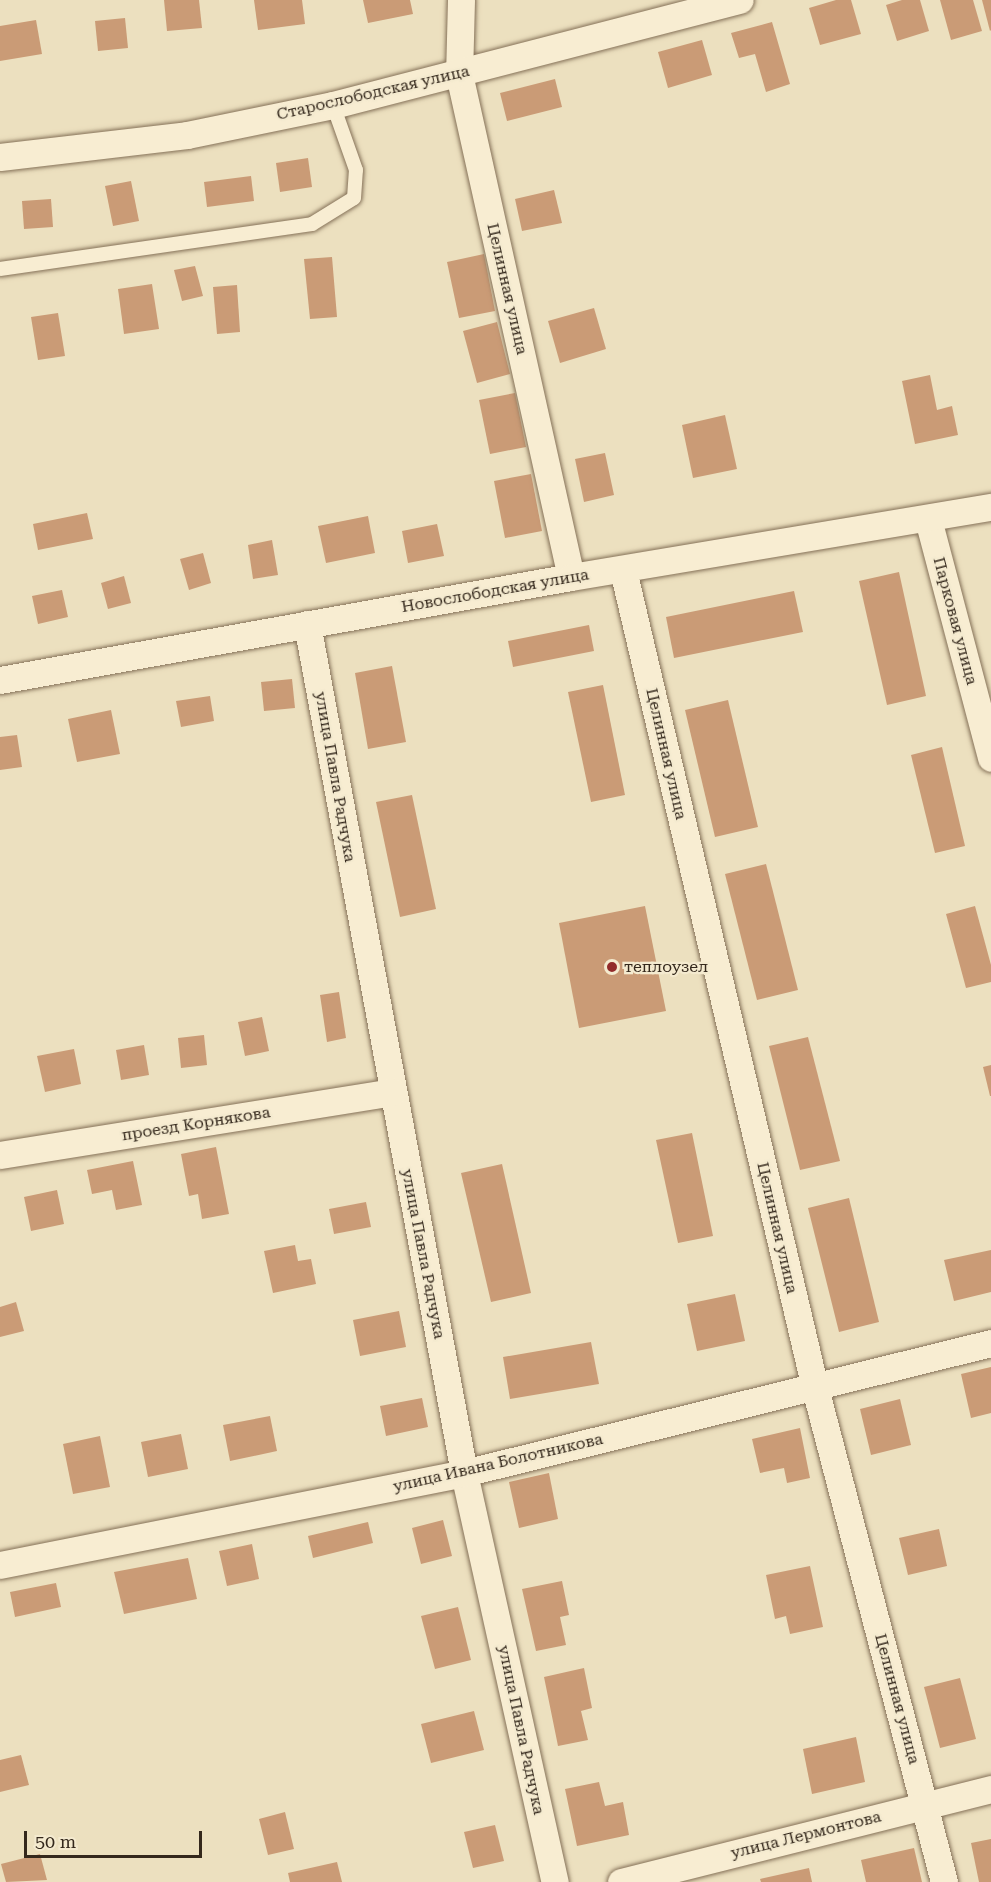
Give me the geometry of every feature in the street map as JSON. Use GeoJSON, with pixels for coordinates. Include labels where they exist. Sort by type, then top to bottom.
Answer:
{"type":"FeatureCollection","features":[{"type":"Feature","properties":{"kind":"street","name":"Целинная улица"},"geometry":{"type":"LineString","coordinates":[[460,0],[459,74],[571,577]]}},
{"type":"Feature","properties":{"kind":"street","name":"Старослободская улица"},"geometry":{"type":"LineString","coordinates":[[0,157],[187,135],[333,105],[740,0]]}},
{"type":"Feature","properties":{"kind":"street","name":"Новослободская улица"},"geometry":{"type":"LineString","coordinates":[[0,680],[571,577],[991,507]]}},
{"type":"Feature","properties":{"kind":"street","name":"Парковая улица"},"geometry":{"type":"LineString","coordinates":[[928,519],[991,758]]}},
{"type":"Feature","properties":{"kind":"street","name":"Целинная улица"},"geometry":{"type":"LineString","coordinates":[[623,570],[815,1388],[944,1882]]}},
{"type":"Feature","properties":{"kind":"street","name":"улица Павла Радчука"},"geometry":{"type":"LineString","coordinates":[[307,624],[464,1473],[555,1882]]}},
{"type":"Feature","properties":{"kind":"street","name":"проезд Корнякова"},"geometry":{"type":"LineString","coordinates":[[0,1155],[393,1092]]}},
{"type":"Feature","properties":{"kind":"street","name":"улица Ивана Болотникова"},"geometry":{"type":"LineString","coordinates":[[0,1565],[464,1473],[991,1343]]}},
{"type":"Feature","properties":{"kind":"street","name":"улица Лермонтова"},"geometry":{"type":"LineString","coordinates":[[621,1882],[991,1789]]}},
{"type":"Feature","properties":{"kind":"lane"},"geometry":{"type":"LineString","coordinates":[[0,269],[312,224],[354,198],[356,170],[333,105]]}},
{"type":"Feature","properties":{"kind":"building"},"geometry":{"type":"Polygon","coordinates":[[[164,0],[199,0],[202,28],[167,31],[164,0]]]}},
{"type":"Feature","properties":{"kind":"building"},"geometry":{"type":"Polygon","coordinates":[[[254,0],[302,0],[305,24],[258,30],[254,0]]]}},
{"type":"Feature","properties":{"kind":"building"},"geometry":{"type":"Polygon","coordinates":[[[363,0],[410,0],[413,14],[368,23],[363,0]]]}},
{"type":"Feature","properties":{"kind":"building"},"geometry":{"type":"Polygon","coordinates":[[[836,0],[851,0],[861,34],[820,45],[809,8],[836,0]]]}},
{"type":"Feature","properties":{"kind":"building"},"geometry":{"type":"Polygon","coordinates":[[[902,0],[920,0],[929,31],[897,41],[886,5],[902,0]]]}},
{"type":"Feature","properties":{"kind":"building"},"geometry":{"type":"Polygon","coordinates":[[[940,0],[973,0],[982,31],[951,40],[940,0]]]}},
{"type":"Feature","properties":{"kind":"building"},"geometry":{"type":"Polygon","coordinates":[[[982,0],[991,0],[990,31],[982,0]]]}},
{"type":"Feature","properties":{"kind":"building"},"geometry":{"type":"Polygon","coordinates":[[[125,18],[128,48],[98,51],[95,21],[125,18]]]}},
{"type":"Feature","properties":{"kind":"building"},"geometry":{"type":"Polygon","coordinates":[[[36,20],[42,54],[0,61],[0,26],[36,20]]]}},
{"type":"Feature","properties":{"kind":"building"},"geometry":{"type":"Polygon","coordinates":[[[772,22],[790,84],[766,92],[755,54],[739,58],[731,33],[772,22]]]}},
{"type":"Feature","properties":{"kind":"building"},"geometry":{"type":"Polygon","coordinates":[[[702,40],[712,75],[668,88],[658,52],[702,40]]]}},
{"type":"Feature","properties":{"kind":"building"},"geometry":{"type":"Polygon","coordinates":[[[555,79],[562,107],[507,121],[500,93],[555,79]]]}},
{"type":"Feature","properties":{"kind":"building"},"geometry":{"type":"Polygon","coordinates":[[[308,158],[312,187],[280,192],[276,163],[308,158]]]}},
{"type":"Feature","properties":{"kind":"building"},"geometry":{"type":"Polygon","coordinates":[[[251,176],[254,201],[207,207],[204,182],[251,176]]]}},
{"type":"Feature","properties":{"kind":"building"},"geometry":{"type":"Polygon","coordinates":[[[131,181],[139,221],[113,226],[105,186],[131,181]]]}},
{"type":"Feature","properties":{"kind":"building"},"geometry":{"type":"Polygon","coordinates":[[[554,190],[562,223],[522,231],[515,199],[554,190]]]}},
{"type":"Feature","properties":{"kind":"building"},"geometry":{"type":"Polygon","coordinates":[[[51,199],[53,227],[24,229],[22,201],[51,199]]]}},
{"type":"Feature","properties":{"kind":"building"},"geometry":{"type":"Polygon","coordinates":[[[484,254],[495,311],[459,318],[447,262],[484,254]]]}},
{"type":"Feature","properties":{"kind":"building"},"geometry":{"type":"Polygon","coordinates":[[[332,257],[337,317],[310,319],[304,259],[332,257]]]}},
{"type":"Feature","properties":{"kind":"building"},"geometry":{"type":"Polygon","coordinates":[[[195,266],[203,296],[182,301],[174,270],[195,266]]]}},
{"type":"Feature","properties":{"kind":"building"},"geometry":{"type":"Polygon","coordinates":[[[152,284],[159,329],[124,334],[118,289],[152,284]]]}},
{"type":"Feature","properties":{"kind":"building"},"geometry":{"type":"Polygon","coordinates":[[[237,285],[240,332],[217,334],[213,287],[237,285]]]}},
{"type":"Feature","properties":{"kind":"building"},"geometry":{"type":"Polygon","coordinates":[[[594,308],[606,349],[560,363],[548,321],[594,308]]]}},
{"type":"Feature","properties":{"kind":"building"},"geometry":{"type":"Polygon","coordinates":[[[58,313],[65,356],[38,360],[31,317],[58,313]]]}},
{"type":"Feature","properties":{"kind":"building"},"geometry":{"type":"Polygon","coordinates":[[[497,322],[510,374],[477,383],[463,331],[497,322]]]}},
{"type":"Feature","properties":{"kind":"building"},"geometry":{"type":"Polygon","coordinates":[[[930,375],[937,410],[952,406],[958,435],[915,444],[902,381],[930,375]]]}},
{"type":"Feature","properties":{"kind":"building"},"geometry":{"type":"Polygon","coordinates":[[[515,393],[526,447],[490,454],[479,400],[515,393]]]}},
{"type":"Feature","properties":{"kind":"building"},"geometry":{"type":"Polygon","coordinates":[[[725,415],[737,469],[693,478],[682,425],[725,415]]]}},
{"type":"Feature","properties":{"kind":"building"},"geometry":{"type":"Polygon","coordinates":[[[605,453],[614,495],[584,502],[575,459],[605,453]]]}},
{"type":"Feature","properties":{"kind":"building"},"geometry":{"type":"Polygon","coordinates":[[[531,474],[542,531],[505,538],[494,481],[531,474]]]}},
{"type":"Feature","properties":{"kind":"building"},"geometry":{"type":"Polygon","coordinates":[[[87,513],[93,539],[38,550],[33,524],[87,513]]]}},
{"type":"Feature","properties":{"kind":"building"},"geometry":{"type":"Polygon","coordinates":[[[368,516],[375,553],[326,563],[318,526],[368,516]]]}},
{"type":"Feature","properties":{"kind":"building"},"geometry":{"type":"Polygon","coordinates":[[[437,524],[444,556],[408,563],[402,531],[437,524]]]}},
{"type":"Feature","properties":{"kind":"building"},"geometry":{"type":"Polygon","coordinates":[[[272,540],[278,575],[253,579],[248,545],[272,540]]]}},
{"type":"Feature","properties":{"kind":"building"},"geometry":{"type":"Polygon","coordinates":[[[203,553],[211,583],[189,590],[180,559],[203,553]]]}},
{"type":"Feature","properties":{"kind":"building"},"geometry":{"type":"Polygon","coordinates":[[[899,572],[926,696],[887,705],[859,581],[899,572]]]}},
{"type":"Feature","properties":{"kind":"building"},"geometry":{"type":"Polygon","coordinates":[[[124,576],[131,603],[108,609],[101,583],[124,576]]]}},
{"type":"Feature","properties":{"kind":"building"},"geometry":{"type":"Polygon","coordinates":[[[62,590],[68,617],[38,624],[32,596],[62,590]]]}},
{"type":"Feature","properties":{"kind":"building"},"geometry":{"type":"Polygon","coordinates":[[[794,591],[803,632],[674,658],[666,617],[794,591]]]}},
{"type":"Feature","properties":{"kind":"building"},"geometry":{"type":"Polygon","coordinates":[[[589,625],[594,651],[513,667],[508,641],[589,625]]]}},
{"type":"Feature","properties":{"kind":"building"},"geometry":{"type":"Polygon","coordinates":[[[392,666],[406,742],[368,749],[355,673],[392,666]]]}},
{"type":"Feature","properties":{"kind":"building"},"geometry":{"type":"Polygon","coordinates":[[[292,679],[295,708],[264,711],[261,682],[292,679]]]}},
{"type":"Feature","properties":{"kind":"building"},"geometry":{"type":"Polygon","coordinates":[[[603,685],[625,795],[591,802],[568,692],[603,685]]]}},
{"type":"Feature","properties":{"kind":"building"},"geometry":{"type":"Polygon","coordinates":[[[210,696],[214,721],[181,727],[176,701],[210,696]]]}},
{"type":"Feature","properties":{"kind":"building"},"geometry":{"type":"Polygon","coordinates":[[[728,700],[758,827],[715,837],[685,710],[728,700]]]}},
{"type":"Feature","properties":{"kind":"building"},"geometry":{"type":"Polygon","coordinates":[[[111,710],[120,754],[77,762],[68,719],[111,710]]]}},
{"type":"Feature","properties":{"kind":"building"},"geometry":{"type":"Polygon","coordinates":[[[17,735],[22,767],[0,770],[0,737],[17,735]]]}},
{"type":"Feature","properties":{"kind":"building"},"geometry":{"type":"Polygon","coordinates":[[[942,747],[965,846],[935,853],[911,755],[942,747]]]}},
{"type":"Feature","properties":{"kind":"building"},"geometry":{"type":"Polygon","coordinates":[[[412,795],[436,909],[400,917],[376,802],[412,795]]]}},
{"type":"Feature","properties":{"kind":"building"},"geometry":{"type":"Polygon","coordinates":[[[766,864],[798,990],[757,1000],[725,874],[766,864]]]}},
{"type":"Feature","properties":{"kind":"building","name":"теплоузел"},"geometry":{"type":"Polygon","coordinates":[[[645,906],[666,1011],[579,1028],[559,923],[645,906]]]}},
{"type":"Feature","properties":{"kind":"building"},"geometry":{"type":"Polygon","coordinates":[[[975,906],[991,965],[991,982],[966,988],[946,914],[975,906]]]}},
{"type":"Feature","properties":{"kind":"building"},"geometry":{"type":"Polygon","coordinates":[[[339,992],[346,1038],[327,1042],[320,995],[339,992]]]}},
{"type":"Feature","properties":{"kind":"building"},"geometry":{"type":"Polygon","coordinates":[[[262,1017],[269,1051],[245,1056],[238,1022],[262,1017]]]}},
{"type":"Feature","properties":{"kind":"building"},"geometry":{"type":"Polygon","coordinates":[[[204,1035],[207,1065],[181,1068],[178,1038],[204,1035]]]}},
{"type":"Feature","properties":{"kind":"building"},"geometry":{"type":"Polygon","coordinates":[[[808,1037],[840,1161],[800,1170],[769,1046],[808,1037]]]}},
{"type":"Feature","properties":{"kind":"building"},"geometry":{"type":"Polygon","coordinates":[[[144,1045],[149,1075],[121,1080],[116,1050],[144,1045]]]}},
{"type":"Feature","properties":{"kind":"building"},"geometry":{"type":"Polygon","coordinates":[[[74,1049],[81,1084],[45,1092],[37,1056],[74,1049]]]}},
{"type":"Feature","properties":{"kind":"building"},"geometry":{"type":"Polygon","coordinates":[[[991,1065],[991,1096],[990,1096],[983,1067],[991,1065]]]}},
{"type":"Feature","properties":{"kind":"building"},"geometry":{"type":"Polygon","coordinates":[[[692,1133],[713,1236],[678,1243],[656,1140],[692,1133]]]}},
{"type":"Feature","properties":{"kind":"building"},"geometry":{"type":"Polygon","coordinates":[[[216,1147],[229,1214],[202,1219],[198,1194],[189,1196],[181,1154],[216,1147]]]}},
{"type":"Feature","properties":{"kind":"building"},"geometry":{"type":"Polygon","coordinates":[[[133,1161],[142,1205],[116,1210],[112,1190],[92,1194],[87,1170],[133,1161]]]}},
{"type":"Feature","properties":{"kind":"building"},"geometry":{"type":"Polygon","coordinates":[[[502,1164],[531,1293],[491,1302],[461,1173],[502,1164]]]}},
{"type":"Feature","properties":{"kind":"building"},"geometry":{"type":"Polygon","coordinates":[[[57,1190],[64,1224],[31,1231],[24,1197],[57,1190]]]}},
{"type":"Feature","properties":{"kind":"building"},"geometry":{"type":"Polygon","coordinates":[[[849,1198],[879,1322],[839,1332],[808,1208],[849,1198]]]}},
{"type":"Feature","properties":{"kind":"building"},"geometry":{"type":"Polygon","coordinates":[[[366,1202],[371,1227],[334,1234],[329,1209],[366,1202]]]}},
{"type":"Feature","properties":{"kind":"building"},"geometry":{"type":"Polygon","coordinates":[[[295,1245],[298,1261],[311,1259],[316,1284],[273,1293],[264,1251],[295,1245]]]}},
{"type":"Feature","properties":{"kind":"building"},"geometry":{"type":"Polygon","coordinates":[[[991,1250],[991,1292],[954,1301],[944,1260],[991,1250]]]}},
{"type":"Feature","properties":{"kind":"building"},"geometry":{"type":"Polygon","coordinates":[[[735,1294],[745,1341],[697,1351],[687,1304],[735,1294]]]}},
{"type":"Feature","properties":{"kind":"building"},"geometry":{"type":"Polygon","coordinates":[[[16,1302],[24,1331],[0,1337],[0,1307],[16,1302]]]}},
{"type":"Feature","properties":{"kind":"building"},"geometry":{"type":"Polygon","coordinates":[[[399,1311],[406,1347],[360,1356],[353,1320],[399,1311]]]}},
{"type":"Feature","properties":{"kind":"building"},"geometry":{"type":"Polygon","coordinates":[[[591,1342],[599,1384],[510,1399],[503,1357],[591,1342]]]}},
{"type":"Feature","properties":{"kind":"building"},"geometry":{"type":"Polygon","coordinates":[[[991,1367],[991,1413],[971,1418],[961,1374],[991,1367]]]}},
{"type":"Feature","properties":{"kind":"building"},"geometry":{"type":"Polygon","coordinates":[[[422,1398],[428,1427],[386,1436],[380,1406],[422,1398]]]}},
{"type":"Feature","properties":{"kind":"building"},"geometry":{"type":"Polygon","coordinates":[[[900,1399],[911,1445],[871,1455],[860,1409],[900,1399]]]}},
{"type":"Feature","properties":{"kind":"building"},"geometry":{"type":"Polygon","coordinates":[[[270,1416],[277,1451],[230,1461],[223,1425],[270,1416]]]}},
{"type":"Feature","properties":{"kind":"building"},"geometry":{"type":"Polygon","coordinates":[[[800,1428],[810,1478],[787,1483],[784,1468],[760,1473],[752,1439],[800,1428]]]}},
{"type":"Feature","properties":{"kind":"building"},"geometry":{"type":"Polygon","coordinates":[[[181,1434],[188,1469],[148,1477],[141,1442],[181,1434]]]}},
{"type":"Feature","properties":{"kind":"building"},"geometry":{"type":"Polygon","coordinates":[[[100,1436],[110,1487],[73,1494],[63,1444],[100,1436]]]}},
{"type":"Feature","properties":{"kind":"building"},"geometry":{"type":"Polygon","coordinates":[[[549,1473],[558,1519],[519,1528],[509,1482],[549,1473]]]}},
{"type":"Feature","properties":{"kind":"building"},"geometry":{"type":"Polygon","coordinates":[[[443,1520],[452,1556],[421,1564],[412,1528],[443,1520]]]}},
{"type":"Feature","properties":{"kind":"building"},"geometry":{"type":"Polygon","coordinates":[[[368,1522],[373,1543],[313,1558],[308,1536],[368,1522]]]}},
{"type":"Feature","properties":{"kind":"building"},"geometry":{"type":"Polygon","coordinates":[[[939,1529],[947,1566],[908,1575],[899,1538],[939,1529]]]}},
{"type":"Feature","properties":{"kind":"building"},"geometry":{"type":"Polygon","coordinates":[[[252,1544],[259,1579],[227,1586],[219,1551],[252,1544]]]}},
{"type":"Feature","properties":{"kind":"building"},"geometry":{"type":"Polygon","coordinates":[[[188,1558],[197,1599],[124,1614],[114,1572],[188,1558]]]}},
{"type":"Feature","properties":{"kind":"building"},"geometry":{"type":"Polygon","coordinates":[[[810,1566],[823,1627],[790,1634],[786,1616],[775,1619],[766,1575],[810,1566]]]}},
{"type":"Feature","properties":{"kind":"building"},"geometry":{"type":"Polygon","coordinates":[[[562,1581],[569,1615],[560,1617],[566,1645],[536,1651],[522,1589],[562,1581]]]}},
{"type":"Feature","properties":{"kind":"building"},"geometry":{"type":"Polygon","coordinates":[[[56,1583],[61,1607],[15,1617],[10,1592],[56,1583]]]}},
{"type":"Feature","properties":{"kind":"building"},"geometry":{"type":"Polygon","coordinates":[[[458,1607],[471,1660],[435,1669],[421,1616],[458,1607]]]}},
{"type":"Feature","properties":{"kind":"building"},"geometry":{"type":"Polygon","coordinates":[[[584,1668],[592,1708],[581,1711],[588,1740],[558,1746],[544,1677],[584,1668]]]}},
{"type":"Feature","properties":{"kind":"building"},"geometry":{"type":"Polygon","coordinates":[[[960,1678],[976,1739],[940,1748],[924,1687],[960,1678]]]}},
{"type":"Feature","properties":{"kind":"building"},"geometry":{"type":"Polygon","coordinates":[[[474,1711],[484,1750],[431,1763],[421,1724],[474,1711]]]}},
{"type":"Feature","properties":{"kind":"building"},"geometry":{"type":"Polygon","coordinates":[[[856,1737],[865,1782],[812,1794],[803,1749],[856,1737]]]}},
{"type":"Feature","properties":{"kind":"building"},"geometry":{"type":"Polygon","coordinates":[[[21,1755],[29,1785],[0,1792],[0,1760],[21,1755]]]}},
{"type":"Feature","properties":{"kind":"building"},"geometry":{"type":"Polygon","coordinates":[[[599,1782],[605,1806],[623,1802],[629,1835],[577,1846],[565,1789],[599,1782]]]}},
{"type":"Feature","properties":{"kind":"building"},"geometry":{"type":"Polygon","coordinates":[[[285,1812],[294,1849],[268,1855],[259,1819],[285,1812]]]}},
{"type":"Feature","properties":{"kind":"building"},"geometry":{"type":"Polygon","coordinates":[[[495,1825],[504,1861],[473,1868],[464,1832],[495,1825]]]}},
{"type":"Feature","properties":{"kind":"building"},"geometry":{"type":"Polygon","coordinates":[[[991,1839],[991,1882],[979,1882],[971,1843],[991,1839]]]}},
{"type":"Feature","properties":{"kind":"building"},"geometry":{"type":"Polygon","coordinates":[[[914,1848],[922,1882],[866,1882],[861,1860],[914,1848]]]}},
{"type":"Feature","properties":{"kind":"building"},"geometry":{"type":"Polygon","coordinates":[[[40,1854],[47,1880],[6,1882],[1,1864],[40,1854]]]}},
{"type":"Feature","properties":{"kind":"building"},"geometry":{"type":"Polygon","coordinates":[[[337,1862],[342,1882],[290,1882],[288,1873],[337,1862]]]}},
{"type":"Feature","properties":{"kind":"building"},"geometry":{"type":"Polygon","coordinates":[[[809,1868],[812,1882],[761,1882],[760,1879],[809,1868]]]}},
{"type":"Feature","properties":{"kind":"place","name":"теплоузел"},"geometry":{"type":"Point","coordinates":[612,967]}}]}
